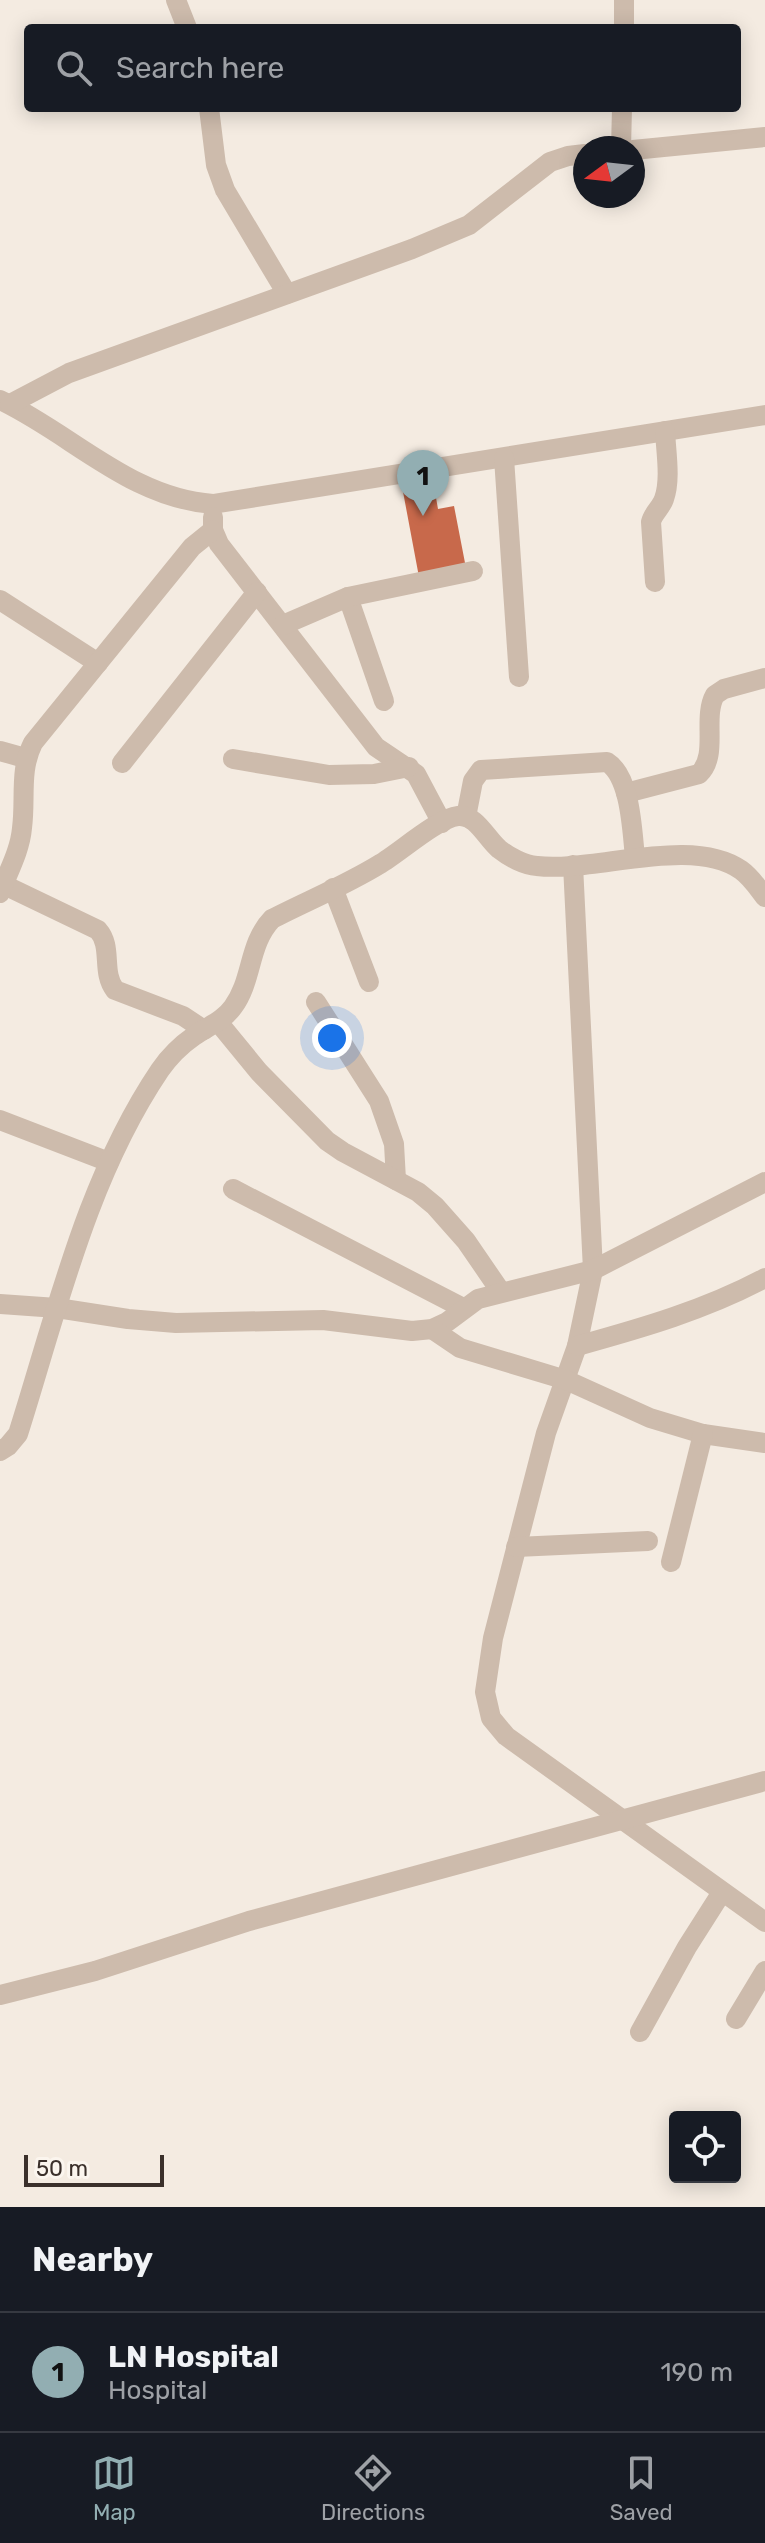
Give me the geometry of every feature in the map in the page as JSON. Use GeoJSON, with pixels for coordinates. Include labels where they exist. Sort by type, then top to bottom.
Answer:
{"type":"FeatureCollection","features":[{"type":"Feature","properties":{"kind":"street"},"geometry":{"type":"LineString","coordinates":[[176,0],[185,24]]}},
{"type":"Feature","properties":{"kind":"street"},"geometry":{"type":"LineString","coordinates":[[624,0],[624,24]]}},
{"type":"Feature","properties":{"kind":"street"},"geometry":{"type":"LineString","coordinates":[[209,112],[216,165],[225,190],[287,294]]}},
{"type":"Feature","properties":{"kind":"street"},"geometry":{"type":"LineString","coordinates":[[621,136],[622,112]]}},
{"type":"Feature","properties":{"kind":"street"},"geometry":{"type":"LineString","coordinates":[[645,149],[765,137]]}},
{"type":"Feature","properties":{"kind":"street"},"geometry":{"type":"LineString","coordinates":[[5,402],[69,373],[412,249],[469,225],[550,162],[573,155]]}},
{"type":"Feature","properties":{"kind":"street"},"geometry":{"type":"LineString","coordinates":[[5,402],[118,474],[173,498],[213,504],[765,415]]}},
{"type":"Feature","properties":{"kind":"street"},"geometry":{"type":"LineString","coordinates":[[655,582],[651,522],[664,502],[666,490],[665,431]]}},
{"type":"Feature","properties":{"kind":"street"},"geometry":{"type":"LineString","coordinates":[[504,458],[519,677]]}},
{"type":"Feature","properties":{"kind":"street"},"geometry":{"type":"LineString","coordinates":[[213,504],[213,530],[219,544],[376,747],[416,774],[442,823]]}},
{"type":"Feature","properties":{"kind":"street"},"geometry":{"type":"LineString","coordinates":[[213,530],[192,547],[33,743],[25,758],[22,830],[15,857],[1,887],[98,930],[106,944],[108,978],[115,990],[211,1026],[327,1141],[418,1192],[435,1206],[466,1241],[501,1292]]}},
{"type":"Feature","properties":{"kind":"street"},"geometry":{"type":"LineString","coordinates":[[283,625],[348,597],[473,571]]}},
{"type":"Feature","properties":{"kind":"street"},"geometry":{"type":"LineString","coordinates":[[122,763],[257,592]]}},
{"type":"Feature","properties":{"kind":"street"},"geometry":{"type":"LineString","coordinates":[[348,597],[384,701]]}},
{"type":"Feature","properties":{"kind":"street"},"geometry":{"type":"LineString","coordinates":[[0,601],[98,663]]}},
{"type":"Feature","properties":{"kind":"street"},"geometry":{"type":"LineString","coordinates":[[626,793],[699,774],[705,769],[708,757],[709,715],[715,695],[724,689],[765,678]]}},
{"type":"Feature","properties":{"kind":"street"},"geometry":{"type":"LineString","coordinates":[[0,751],[25,758]]}},
{"type":"Feature","properties":{"kind":"street"},"geometry":{"type":"LineString","coordinates":[[233,759],[329,775],[374,774],[409,767]]}},
{"type":"Feature","properties":{"kind":"street"},"geometry":{"type":"LineString","coordinates":[[466,817],[476,774],[487,767],[607,762],[618,772],[626,793],[635,857]]}},
{"type":"Feature","properties":{"kind":"street"},"geometry":{"type":"LineString","coordinates":[[0,1451],[18,1434],[82,1231],[109,1162],[161,1069],[176,1050],[231,1010],[241,995],[261,930],[272,919],[379,865],[442,823],[459,816],[472,820],[497,848],[518,861],[534,866],[685,856],[728,864],[741,870],[765,897]]}},
{"type":"Feature","properties":{"kind":"street"},"geometry":{"type":"LineString","coordinates":[[573,865],[593,1270],[577,1346],[546,1433],[516,1547],[493,1638],[485,1692],[491,1718],[506,1736],[765,1922]]}},
{"type":"Feature","properties":{"kind":"street"},"geometry":{"type":"LineString","coordinates":[[333,888],[369,982]]}},
{"type":"Feature","properties":{"kind":"street"},"geometry":{"type":"LineString","coordinates":[[316,1002],[379,1101],[394,1144],[396,1180]]}},
{"type":"Feature","properties":{"kind":"street"},"geometry":{"type":"LineString","coordinates":[[0,1120],[109,1162]]}},
{"type":"Feature","properties":{"kind":"street"},"geometry":{"type":"LineString","coordinates":[[0,1304],[176,1323],[323,1320],[412,1331],[432,1329],[478,1299],[593,1270],[765,1182]]}},
{"type":"Feature","properties":{"kind":"street"},"geometry":{"type":"LineString","coordinates":[[233,1189],[463,1308]]}},
{"type":"Feature","properties":{"kind":"street"},"geometry":{"type":"LineString","coordinates":[[577,1346],[679,1317],[736,1294],[765,1278]]}},
{"type":"Feature","properties":{"kind":"street"},"geometry":{"type":"LineString","coordinates":[[432,1329],[460,1348],[566,1380],[650,1418],[703,1434],[765,1443]]}},
{"type":"Feature","properties":{"kind":"street"},"geometry":{"type":"LineString","coordinates":[[671,1562],[703,1434]]}},
{"type":"Feature","properties":{"kind":"street"},"geometry":{"type":"LineString","coordinates":[[516,1547],[648,1541]]}},
{"type":"Feature","properties":{"kind":"street"},"geometry":{"type":"LineString","coordinates":[[0,1995],[95,1971],[249,1921],[765,1781]]}},
{"type":"Feature","properties":{"kind":"street"},"geometry":{"type":"LineString","coordinates":[[640,2032],[687,1947],[722,1892]]}},
{"type":"Feature","properties":{"kind":"street"},"geometry":{"type":"LineString","coordinates":[[736,2019],[762,1983]]}},
{"type":"Feature","properties":{"kind":"building"},"geometry":{"type":"Polygon","coordinates":[[[432,475],[438,509],[454,506],[466,568],[419,577],[401,481],[432,475]]]}},
{"type":"Feature","properties":{"kind":"place","name":"LN Hospital"},"geometry":{"type":"Point","coordinates":[423,516]}}]}
